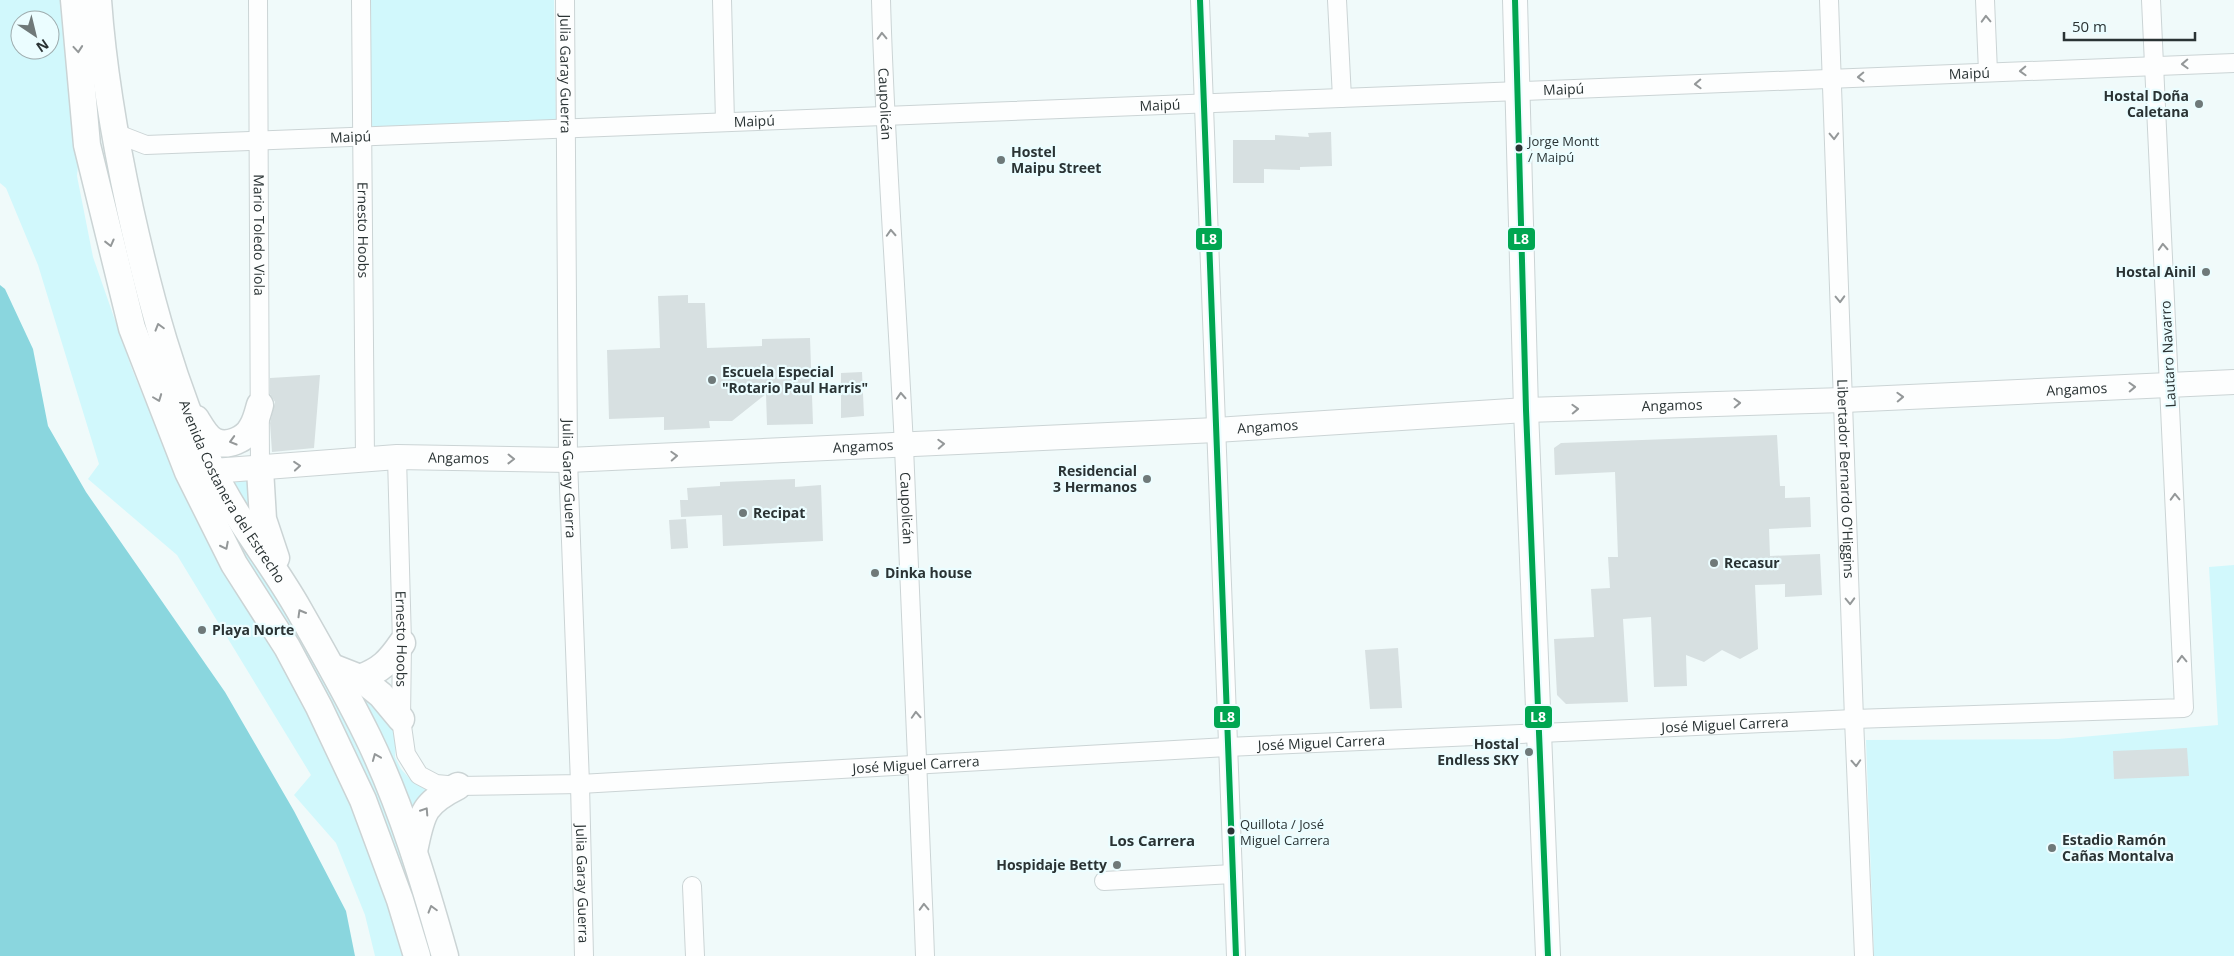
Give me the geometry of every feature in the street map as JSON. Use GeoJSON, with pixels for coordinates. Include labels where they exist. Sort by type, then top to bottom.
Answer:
{"type":"FeatureCollection","features":[{"type":"Feature","properties":{"kind":"main road","name":"Avenida Costanera del Estrecho"},"geometry":{"type":"LineString","coordinates":[[74,0],[87,144],[103,216],[132,328],[175,443],[234,564],[287,647],[319,707],[363,800],[400,900],[417,956]]}},
{"type":"Feature","properties":{"kind":"main road","name":"Avenida Costanera del Estrecho"},"geometry":{"type":"LineString","coordinates":[[98,0],[102,54],[121,167],[148,292],[179,390],[213,471],[255,544],[285,584],[332,667],[369,739],[414,851],[445,956]]}},
{"type":"Feature","properties":{"kind":"main road"},"geometry":{"type":"LineString","coordinates":[[103,216],[121,167]]}},
{"type":"Feature","properties":{"kind":"main road"},"geometry":{"type":"LineString","coordinates":[[179,390],[202,429],[214,441],[227,444],[244,438],[252,428],[260,404]]}},
{"type":"Feature","properties":{"kind":"main road"},"geometry":{"type":"LineString","coordinates":[[175,443],[213,471]]}},
{"type":"Feature","properties":{"kind":"main road"},"geometry":{"type":"LineString","coordinates":[[260,469],[263,519],[285,584]]}},
{"type":"Feature","properties":{"kind":"main road"},"geometry":{"type":"LineString","coordinates":[[360,678],[378,671],[402,644]]}},
{"type":"Feature","properties":{"kind":"main road"},"geometry":{"type":"LineString","coordinates":[[332,667],[360,678],[381,695],[401,719]]}},
{"type":"Feature","properties":{"kind":"main road"},"geometry":{"type":"LineString","coordinates":[[414,851],[421,816],[440,794],[458,786]]}},
{"type":"Feature","properties":{"kind":"street","name":"Mario Toledo Viola"},"geometry":{"type":"LineString","coordinates":[[258,0],[260,469]]}},
{"type":"Feature","properties":{"kind":"street","name":"Ernesto Hoobs"},"geometry":{"type":"LineString","coordinates":[[361,0],[365,459]]}},
{"type":"Feature","properties":{"kind":"street","name":"Julia Garay Guerra"},"geometry":{"type":"LineString","coordinates":[[565,0],[568,460],[580,784],[584,956]]}},
{"type":"Feature","properties":{"kind":"street"},"geometry":{"type":"LineString","coordinates":[[722,0],[725,122]]}},
{"type":"Feature","properties":{"kind":"street","name":"Caupolicán"},"geometry":{"type":"LineString","coordinates":[[880,0],[884,116],[904,446],[919,764],[925,956]]}},
{"type":"Feature","properties":{"kind":"street"},"geometry":{"type":"LineString","coordinates":[[1200,0],[1236,956]]}},
{"type":"Feature","properties":{"kind":"street"},"geometry":{"type":"LineString","coordinates":[[1337,0],[1342,98]]}},
{"type":"Feature","properties":{"kind":"street"},"geometry":{"type":"LineString","coordinates":[[1515,0],[1526,410],[1548,956]]}},
{"type":"Feature","properties":{"kind":"street","name":"Libertador Bernardo O'Higgins"},"geometry":{"type":"LineString","coordinates":[[1829,0],[1864,956]]}},
{"type":"Feature","properties":{"kind":"street"},"geometry":{"type":"LineString","coordinates":[[1985,0],[1988,72]]}},
{"type":"Feature","properties":{"kind":"street","name":"Lautaro Navarro"},"geometry":{"type":"LineString","coordinates":[[2150,0],[2184,708]]}},
{"type":"Feature","properties":{"kind":"street","name":"Maipú"},"geometry":{"type":"LineString","coordinates":[[115,133],[146,145],[2234,62]]}},
{"type":"Feature","properties":{"kind":"street"},"geometry":{"type":"LineString","coordinates":[[121,167],[146,145]]}},
{"type":"Feature","properties":{"kind":"street","name":"Angamos"},"geometry":{"type":"LineString","coordinates":[[213,471],[260,469],[365,459],[568,460],[904,446],[1216,430],[1526,410],[1844,400],[2234,382]]}},
{"type":"Feature","properties":{"kind":"street","name":"Ernesto Hoobs"},"geometry":{"type":"LineString","coordinates":[[397,458],[402,644],[401,719],[406,754],[419,775],[436,784],[458,786]]}},
{"type":"Feature","properties":{"kind":"street","name":"José Miguel Carrera"},"geometry":{"type":"LineString","coordinates":[[458,786],[580,784],[1228,747],[1854,719],[2184,708]]}},
{"type":"Feature","properties":{"kind":"street"},"geometry":{"type":"LineString","coordinates":[[1104,881],[1233,874]]}},
{"type":"Feature","properties":{"kind":"street"},"geometry":{"type":"LineString","coordinates":[[692,886],[695,956]]}},
{"type":"Feature","properties":{"kind":"shaded area"},"geometry":{"type":"Polygon","coordinates":[[[0,0],[65,0],[80,145],[77,176],[93,257],[132,369],[180,486],[225,562],[337,765],[407,956],[375,956],[365,915],[336,843],[294,795],[311,775],[177,555],[88,479],[99,464],[38,265],[6,188],[0,183],[0,0]]]}},
{"type":"Feature","properties":{"kind":"shaded area"},"geometry":{"type":"Polygon","coordinates":[[[367,0],[554,0],[556,121],[379,135],[372,127],[367,114],[367,0]]]}},
{"type":"Feature","properties":{"kind":"shaded area"},"geometry":{"type":"Polygon","coordinates":[[[197,473],[246,547],[340,703],[381,788],[436,956],[428,956],[250,567],[197,473]]]}},
{"type":"Feature","properties":{"kind":"shaded area"},"geometry":{"type":"Polygon","coordinates":[[[232,477],[254,478],[253,520],[232,477]]]}},
{"type":"Feature","properties":{"kind":"shaded area","name":"Estadio Ramón Cañas Montalva"},"geometry":{"type":"Polygon","coordinates":[[[2234,565],[2234,956],[1874,956],[1866,740],[2058,739],[2218,725],[2209,567],[2234,565]]]}},
{"type":"Feature","properties":{"kind":"shaded area"},"geometry":{"type":"Polygon","coordinates":[[[353,685],[390,712],[396,740],[395,757],[401,769],[410,779],[421,786],[437,790],[414,819],[353,685]]]}},
{"type":"Feature","properties":{"kind":"water"},"geometry":{"type":"Polygon","coordinates":[[[0,285],[5,289],[33,349],[48,426],[86,492],[225,692],[294,811],[346,911],[355,956],[0,956],[0,285]]]}},
{"type":"Feature","properties":{"kind":"building"},"geometry":{"type":"Polygon","coordinates":[[[1331,132],[1332,166],[1300,167],[1300,170],[1264,169],[1264,183],[1233,183],[1233,140],[1275,140],[1275,135],[1309,137],[1308,133],[1331,132]]]}},
{"type":"Feature","properties":{"kind":"building","name":"Escuela Especial \"Rotario Paul Harris\""},"geometry":{"type":"Polygon","coordinates":[[[688,295],[688,303],[705,303],[707,348],[762,346],[762,339],[810,338],[813,424],[767,425],[766,394],[732,421],[709,421],[710,428],[664,430],[664,417],[609,419],[607,350],[660,348],[658,296],[688,295]]]}},
{"type":"Feature","properties":{"kind":"building"},"geometry":{"type":"Polygon","coordinates":[[[862,372],[864,416],[841,418],[841,373],[862,372]]]}},
{"type":"Feature","properties":{"kind":"building"},"geometry":{"type":"Polygon","coordinates":[[[320,375],[314,448],[272,452],[270,423],[275,402],[270,394],[270,378],[320,375]]]}},
{"type":"Feature","properties":{"kind":"building","name":"Recasur"},"geometry":{"type":"Polygon","coordinates":[[[1777,435],[1780,486],[1785,486],[1785,498],[1810,497],[1811,527],[1769,529],[1770,556],[1820,554],[1822,595],[1785,597],[1785,584],[1755,585],[1758,649],[1740,659],[1722,650],[1704,662],[1686,655],[1687,686],[1654,687],[1651,617],[1623,619],[1628,702],[1566,704],[1557,695],[1554,639],[1594,637],[1591,589],[1610,588],[1608,557],[1618,557],[1615,472],[1555,475],[1554,448],[1561,443],[1777,435]]]}},
{"type":"Feature","properties":{"kind":"building"},"geometry":{"type":"Polygon","coordinates":[[[795,479],[795,487],[821,485],[823,541],[723,546],[722,515],[681,517],[680,500],[688,500],[687,488],[720,486],[720,482],[795,479]]]}},
{"type":"Feature","properties":{"kind":"building"},"geometry":{"type":"Polygon","coordinates":[[[686,519],[688,548],[671,549],[669,520],[686,519]]]}},
{"type":"Feature","properties":{"kind":"building"},"geometry":{"type":"Polygon","coordinates":[[[1398,648],[1402,708],[1370,709],[1365,650],[1398,648]]]}},
{"type":"Feature","properties":{"kind":"building"},"geometry":{"type":"Polygon","coordinates":[[[2187,748],[2189,776],[2114,779],[2113,751],[2187,748]]]}},
{"type":"Feature","properties":{"kind":"transit line","name":"L8"},"geometry":{"type":"LineString","coordinates":[[1200,0],[1236,956]]}},
{"type":"Feature","properties":{"kind":"transit line","name":"L8"},"geometry":{"type":"LineString","coordinates":[[1515,0],[1526,410],[1548,956]]}},
{"type":"Feature","properties":{"kind":"place","name":"Hostal Doña Caletana"},"geometry":{"type":"Point","coordinates":[2199,104]}},
{"type":"Feature","properties":{"kind":"place","name":"Jorge Montt / Maipú"},"geometry":{"type":"Point","coordinates":[1519,148]}},
{"type":"Feature","properties":{"kind":"place","name":"Hostel Maipu Street"},"geometry":{"type":"Point","coordinates":[1001,160]}},
{"type":"Feature","properties":{"kind":"place","name":"Hostal Ainil"},"geometry":{"type":"Point","coordinates":[2206,272]}},
{"type":"Feature","properties":{"kind":"place","name":"Escuela Especial \"Rotario Paul Harris\""},"geometry":{"type":"Point","coordinates":[712,380]}},
{"type":"Feature","properties":{"kind":"place","name":"Residencial 3 Hermanos"},"geometry":{"type":"Point","coordinates":[1147,479]}},
{"type":"Feature","properties":{"kind":"place","name":"Recipat"},"geometry":{"type":"Point","coordinates":[743,513]}},
{"type":"Feature","properties":{"kind":"place","name":"Recasur"},"geometry":{"type":"Point","coordinates":[1714,563]}},
{"type":"Feature","properties":{"kind":"place","name":"Dinka house"},"geometry":{"type":"Point","coordinates":[875,573]}},
{"type":"Feature","properties":{"kind":"place","name":"Playa Norte"},"geometry":{"type":"Point","coordinates":[202,630]}},
{"type":"Feature","properties":{"kind":"place","name":"Hostal Endless SKY"},"geometry":{"type":"Point","coordinates":[1529,752]}},
{"type":"Feature","properties":{"kind":"place","name":"Quillota / José Miguel Carrera"},"geometry":{"type":"Point","coordinates":[1231,831]}},
{"type":"Feature","properties":{"kind":"place","name":"Estadio Ramón Cañas Montalva"},"geometry":{"type":"Point","coordinates":[2052,848]}},
{"type":"Feature","properties":{"kind":"place","name":"Hospidaje Betty"},"geometry":{"type":"Point","coordinates":[1117,865]}},
{"type":"Feature","properties":{"kind":"district","name":"Los Carrera"},"geometry":{"type":"Point","coordinates":[1152,841]}}]}
